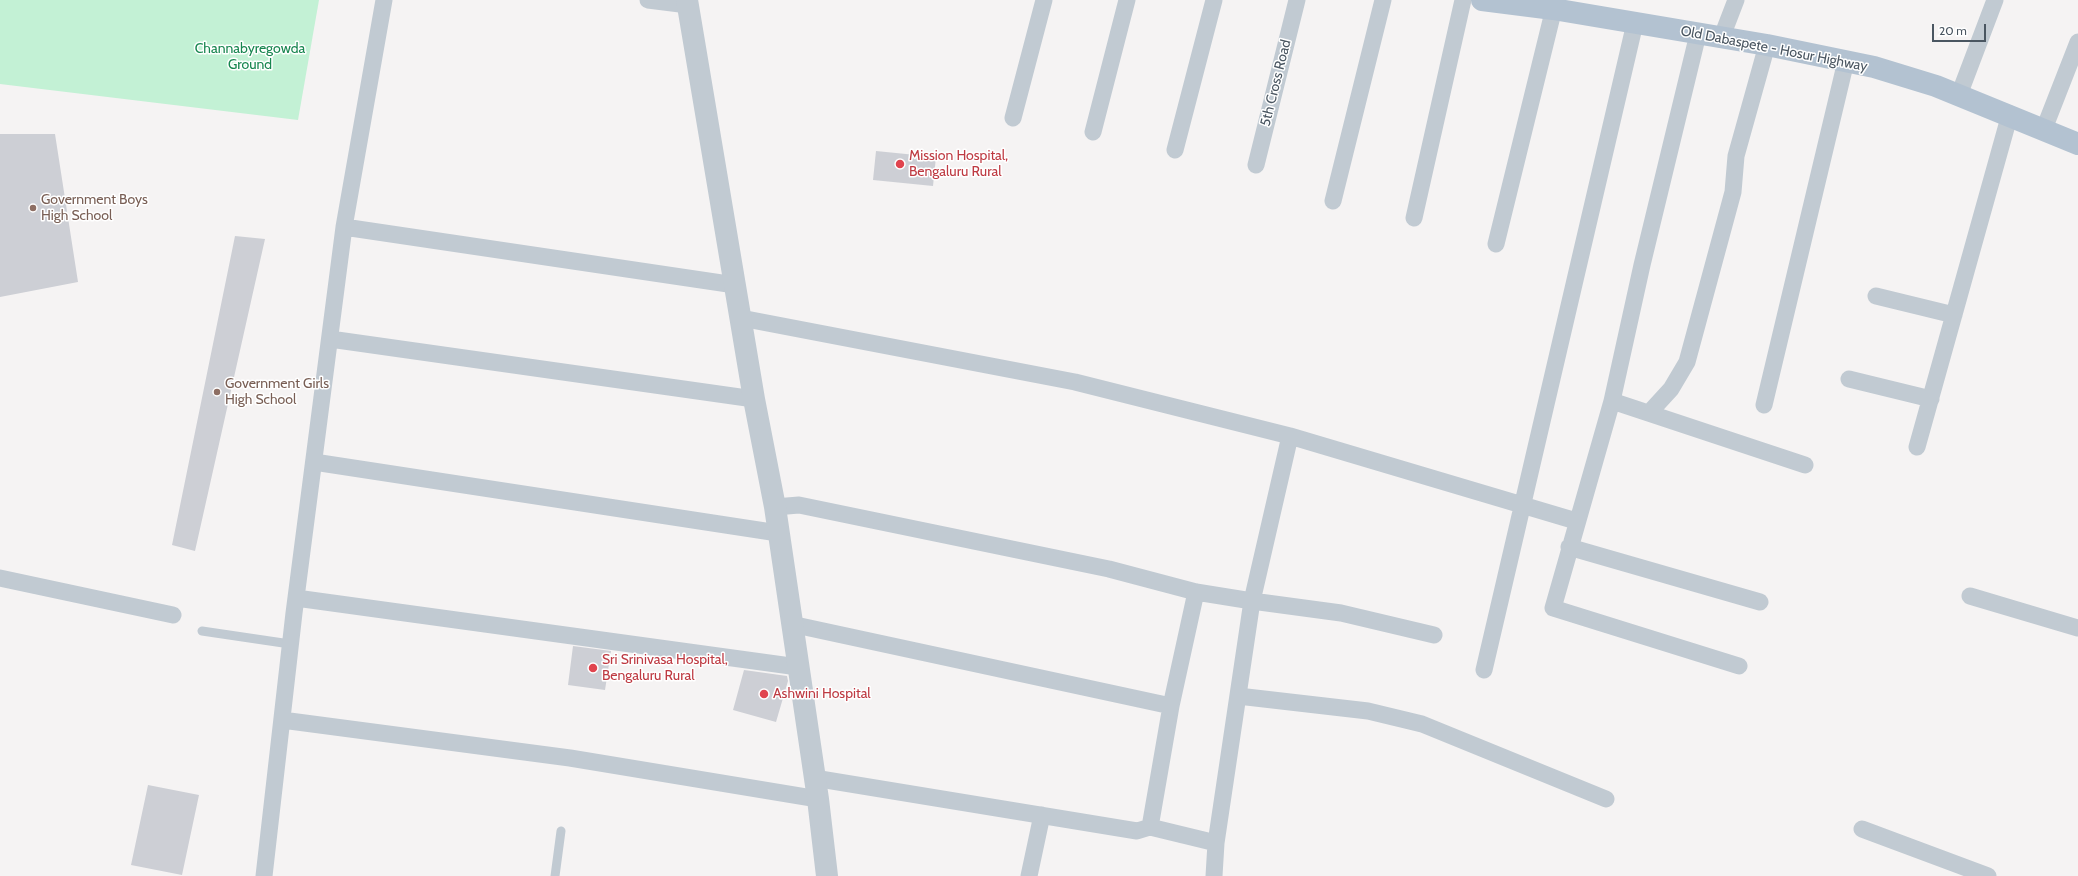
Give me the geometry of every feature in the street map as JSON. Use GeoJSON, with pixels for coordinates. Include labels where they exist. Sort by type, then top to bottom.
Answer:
{"type":"FeatureCollection","features":[{"type":"Feature","properties":{"kind":"main road","name":"Old Dabaspete - Hosur Highway"},"geometry":{"type":"LineString","coordinates":[[1482,0],[1555,5],[1635,23],[1767,45],[1846,61],[1923,82],[2010,114],[2078,144]]}},
{"type":"Feature","properties":{"kind":"street"},"geometry":{"type":"LineString","coordinates":[[264,876],[290,644],[344,227],[384,0]]}},
{"type":"Feature","properties":{"kind":"street"},"geometry":{"type":"LineString","coordinates":[[648,0],[688,2],[754,399],[775,508],[818,799],[827,876]]}},
{"type":"Feature","properties":{"kind":"street"},"geometry":{"type":"LineString","coordinates":[[1013,118],[1044,0]]}},
{"type":"Feature","properties":{"kind":"street"},"geometry":{"type":"LineString","coordinates":[[1093,132],[1127,0]]}},
{"type":"Feature","properties":{"kind":"street"},"geometry":{"type":"LineString","coordinates":[[1175,150],[1214,0]]}},
{"type":"Feature","properties":{"kind":"street","name":"5th Cross Road"},"geometry":{"type":"LineString","coordinates":[[1256,165],[1297,0]]}},
{"type":"Feature","properties":{"kind":"street"},"geometry":{"type":"LineString","coordinates":[[1333,201],[1383,0]]}},
{"type":"Feature","properties":{"kind":"street"},"geometry":{"type":"LineString","coordinates":[[1414,218],[1463,0]]}},
{"type":"Feature","properties":{"kind":"street"},"geometry":{"type":"LineString","coordinates":[[1721,38],[1736,0]]}},
{"type":"Feature","properties":{"kind":"street"},"geometry":{"type":"LineString","coordinates":[[1959,95],[1995,0]]}},
{"type":"Feature","properties":{"kind":"street"},"geometry":{"type":"LineString","coordinates":[[1496,244],[1555,5]]}},
{"type":"Feature","properties":{"kind":"street"},"geometry":{"type":"LineString","coordinates":[[1484,670],[1635,23]]}},
{"type":"Feature","properties":{"kind":"street"},"geometry":{"type":"LineString","coordinates":[[1698,34],[1642,265],[1612,401],[1576,521],[1553,608],[1739,666]]}},
{"type":"Feature","properties":{"kind":"street"},"geometry":{"type":"LineString","coordinates":[[2044,129],[2078,42]]}},
{"type":"Feature","properties":{"kind":"street"},"geometry":{"type":"LineString","coordinates":[[1648,413],[1671,389],[1687,362],[1733,192],[1736,156],[1767,45]]}},
{"type":"Feature","properties":{"kind":"street"},"geometry":{"type":"LineString","coordinates":[[1764,405],[1846,61]]}},
{"type":"Feature","properties":{"kind":"street"},"geometry":{"type":"LineString","coordinates":[[1917,447],[2010,114]]}},
{"type":"Feature","properties":{"kind":"street"},"geometry":{"type":"LineString","coordinates":[[344,227],[735,285]]}},
{"type":"Feature","properties":{"kind":"street"},"geometry":{"type":"LineString","coordinates":[[1876,296],[1954,315]]}},
{"type":"Feature","properties":{"kind":"street"},"geometry":{"type":"LineString","coordinates":[[741,318],[1075,382],[1290,436],[1576,521]]}},
{"type":"Feature","properties":{"kind":"street"},"geometry":{"type":"LineString","coordinates":[[330,339],[754,399]]}},
{"type":"Feature","properties":{"kind":"street"},"geometry":{"type":"LineString","coordinates":[[1849,379],[1931,399]]}},
{"type":"Feature","properties":{"kind":"street"},"geometry":{"type":"LineString","coordinates":[[1612,401],[1805,465]]}},
{"type":"Feature","properties":{"kind":"street"},"geometry":{"type":"LineString","coordinates":[[1214,876],[1216,843],[1252,601],[1290,436]]}},
{"type":"Feature","properties":{"kind":"street"},"geometry":{"type":"LineString","coordinates":[[314,462],[778,533]]}},
{"type":"Feature","properties":{"kind":"street"},"geometry":{"type":"LineString","coordinates":[[775,508],[799,505],[1109,569],[1196,592],[1252,601],[1341,612],[1434,635]]}},
{"type":"Feature","properties":{"kind":"street"},"geometry":{"type":"LineString","coordinates":[[1569,547],[1760,602]]}},
{"type":"Feature","properties":{"kind":"street"},"geometry":{"type":"LineString","coordinates":[[0,578],[173,616]]}},
{"type":"Feature","properties":{"kind":"street"},"geometry":{"type":"LineString","coordinates":[[1150,827],[1170,706],[1196,592]]}},
{"type":"Feature","properties":{"kind":"street"},"geometry":{"type":"LineString","coordinates":[[1970,596],[2078,628]]}},
{"type":"Feature","properties":{"kind":"street"},"geometry":{"type":"LineString","coordinates":[[296,598],[798,667]]}},
{"type":"Feature","properties":{"kind":"street"},"geometry":{"type":"LineString","coordinates":[[791,624],[1170,706]]}},
{"type":"Feature","properties":{"kind":"street"},"geometry":{"type":"LineString","coordinates":[[1238,696],[1368,711],[1422,724],[1606,799]]}},
{"type":"Feature","properties":{"kind":"street"},"geometry":{"type":"LineString","coordinates":[[282,720],[570,758],[818,799]]}},
{"type":"Feature","properties":{"kind":"street"},"geometry":{"type":"LineString","coordinates":[[814,778],[1138,831],[1150,827],[1216,843]]}},
{"type":"Feature","properties":{"kind":"street"},"geometry":{"type":"LineString","coordinates":[[1029,876],[1042,815]]}},
{"type":"Feature","properties":{"kind":"street"},"geometry":{"type":"LineString","coordinates":[[1862,829],[1988,876]]}},
{"type":"Feature","properties":{"kind":"lane"},"geometry":{"type":"LineString","coordinates":[[202,631],[290,644]]}},
{"type":"Feature","properties":{"kind":"lane"},"geometry":{"type":"LineString","coordinates":[[555,876],[561,831]]}},
{"type":"Feature","properties":{"kind":"green space","name":"Channabyregowda Ground"},"geometry":{"type":"Polygon","coordinates":[[[0,0],[319,0],[298,120],[0,84],[0,0]]]}},
{"type":"Feature","properties":{"kind":"building","name":"Government Boys High School"},"geometry":{"type":"Polygon","coordinates":[[[0,134],[55,134],[78,282],[0,297],[0,134]]]}},
{"type":"Feature","properties":{"kind":"building"},"geometry":{"type":"Polygon","coordinates":[[[876,151],[936,157],[933,186],[873,180],[876,151]]]}},
{"type":"Feature","properties":{"kind":"building","name":"Government Girls High School"},"geometry":{"type":"Polygon","coordinates":[[[235,236],[265,239],[195,551],[172,545],[235,236]]]}},
{"type":"Feature","properties":{"kind":"building"},"geometry":{"type":"Polygon","coordinates":[[[573,646],[611,651],[605,690],[568,685],[573,646]]]}},
{"type":"Feature","properties":{"kind":"building"},"geometry":{"type":"Polygon","coordinates":[[[744,670],[787,676],[788,681],[776,722],[733,710],[744,670]]]}},
{"type":"Feature","properties":{"kind":"building"},"geometry":{"type":"Polygon","coordinates":[[[148,785],[199,795],[182,875],[131,865],[148,785]]]}},
{"type":"Feature","properties":{"kind":"place","name":"Mission Hospital, Bengaluru Rural"},"geometry":{"type":"Point","coordinates":[900,164]}},
{"type":"Feature","properties":{"kind":"place","name":"Government Boys High School"},"geometry":{"type":"Point","coordinates":[33,208]}},
{"type":"Feature","properties":{"kind":"place","name":"Government Girls High School"},"geometry":{"type":"Point","coordinates":[217,392]}},
{"type":"Feature","properties":{"kind":"place","name":"Sri Srinivasa Hospital, Bengaluru Rural"},"geometry":{"type":"Point","coordinates":[593,668]}},
{"type":"Feature","properties":{"kind":"place","name":"Ashwini Hospital"},"geometry":{"type":"Point","coordinates":[764,694]}}]}
